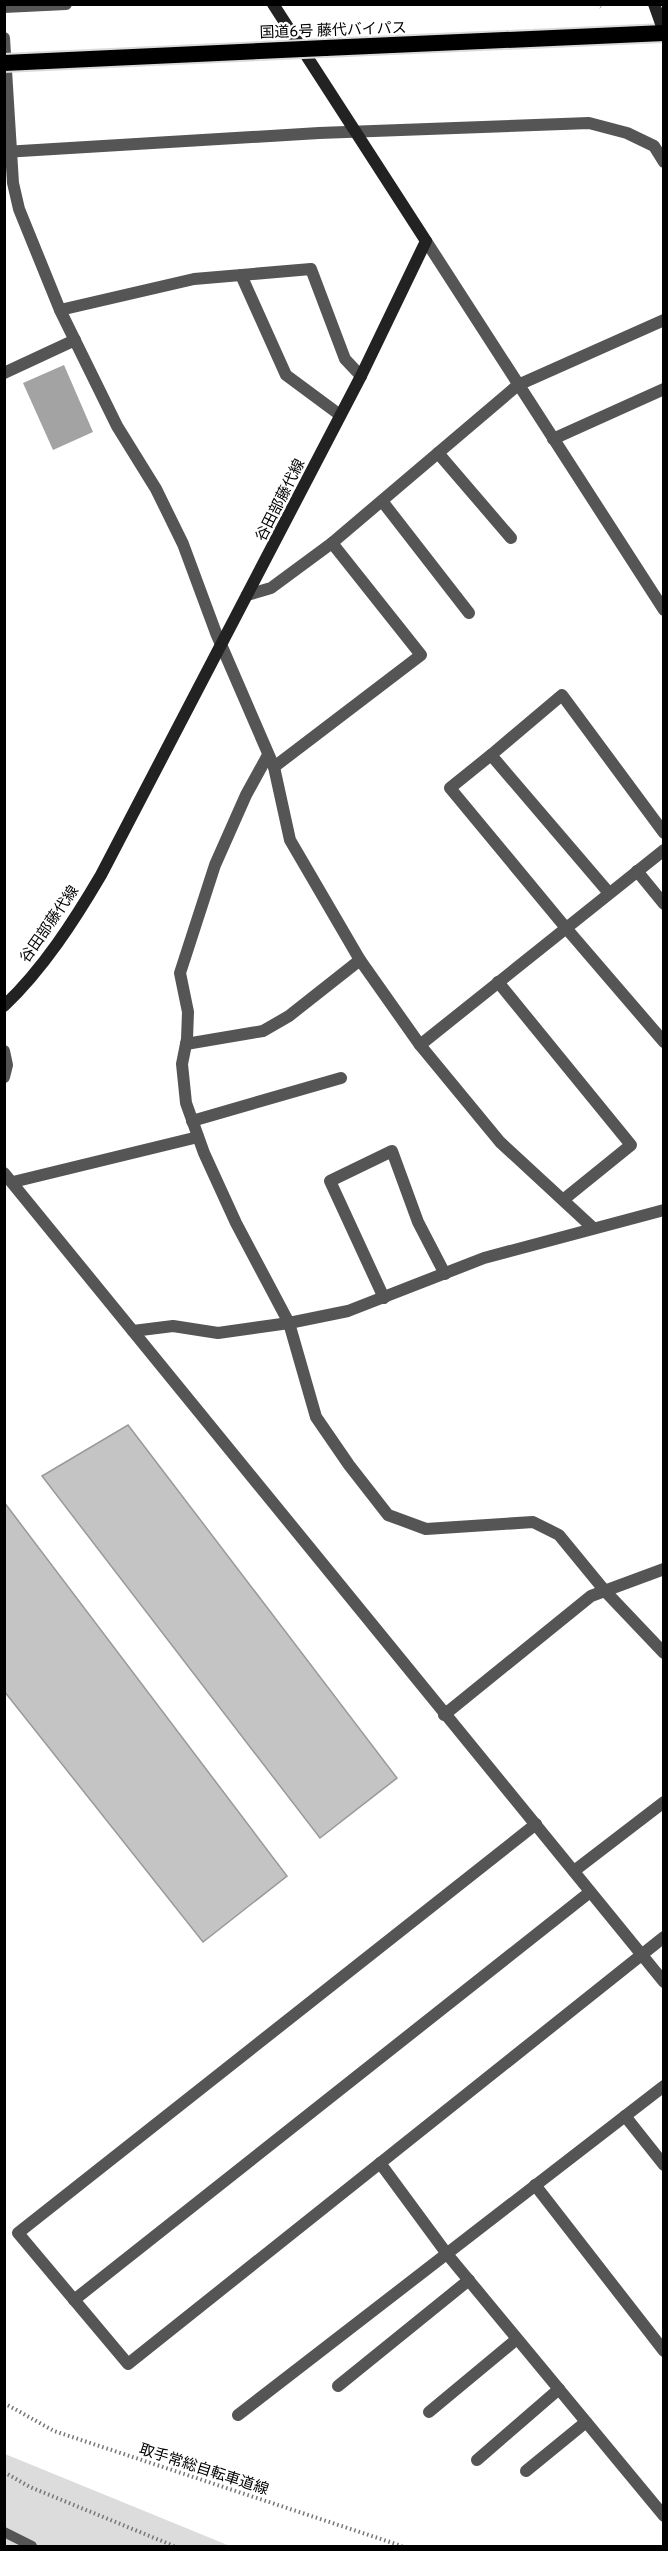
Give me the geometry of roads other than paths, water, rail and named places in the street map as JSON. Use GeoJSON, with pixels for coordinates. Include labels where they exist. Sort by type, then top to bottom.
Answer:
{"type":"FeatureCollection","features":[{"type":"Feature","properties":{"kind":"highway","name":"国道6号 藤代バイパス"},"geometry":{"type":"LineString","coordinates":[[4,63],[663,33]]}},
{"type":"Feature","properties":{"kind":"main road"},"geometry":{"type":"LineString","coordinates":[[273,4],[426,241]]}},
{"type":"Feature","properties":{"kind":"main road"},"geometry":{"type":"LineString","coordinates":[[654,4],[663,33]]}},
{"type":"Feature","properties":{"kind":"main road","name":"谷田部藤代線"},"geometry":{"type":"LineString","coordinates":[[4,1006],[36,970],[82,908],[362,375],[426,241]]}},
{"type":"Feature","properties":{"kind":"street"},"geometry":{"type":"LineString","coordinates":[[4,7],[66,4]]}},
{"type":"Feature","properties":{"kind":"street"},"geometry":{"type":"LineString","coordinates":[[4,38],[8,152],[19,209],[60,310],[117,426],[156,489],[183,544],[222,645],[274,767],[290,840],[360,960],[420,1045],[500,1142],[592,1227]]}},
{"type":"Feature","properties":{"kind":"street"},"geometry":{"type":"LineString","coordinates":[[8,152],[356,132],[589,123],[627,133],[654,146],[663,162]]}},
{"type":"Feature","properties":{"kind":"street"},"geometry":{"type":"LineString","coordinates":[[426,241],[663,610]]}},
{"type":"Feature","properties":{"kind":"street"},"geometry":{"type":"LineString","coordinates":[[60,310],[194,279],[311,269],[345,359],[362,375]]}},
{"type":"Feature","properties":{"kind":"street"},"geometry":{"type":"LineString","coordinates":[[241,275],[286,375],[340,415]]}},
{"type":"Feature","properties":{"kind":"street"},"geometry":{"type":"LineString","coordinates":[[247,595],[271,588],[332,543],[518,385],[663,320]]}},
{"type":"Feature","properties":{"kind":"street"},"geometry":{"type":"LineString","coordinates":[[4,373],[75,340]]}},
{"type":"Feature","properties":{"kind":"street"},"geometry":{"type":"LineString","coordinates":[[553,440],[663,389]]}},
{"type":"Feature","properties":{"kind":"street"},"geometry":{"type":"LineString","coordinates":[[438,453],[511,538]]}},
{"type":"Feature","properties":{"kind":"street"},"geometry":{"type":"LineString","coordinates":[[381,501],[469,613]]}},
{"type":"Feature","properties":{"kind":"street"},"geometry":{"type":"LineString","coordinates":[[274,767],[421,655],[332,543]]}},
{"type":"Feature","properties":{"kind":"street"},"geometry":{"type":"LineString","coordinates":[[663,832],[562,694],[450,788],[663,1042]]}},
{"type":"Feature","properties":{"kind":"street"},"geometry":{"type":"LineString","coordinates":[[268,754],[246,795],[215,865],[180,973],[188,1012],[182,1064],[186,1103],[198,1137],[236,1223],[289,1323],[316,1417],[349,1465],[388,1515],[426,1529],[533,1522],[560,1535],[605,1591],[663,1653]]}},
{"type":"Feature","properties":{"kind":"street"},"geometry":{"type":"LineString","coordinates":[[491,755],[609,893]]}},
{"type":"Feature","properties":{"kind":"street"},"geometry":{"type":"LineString","coordinates":[[420,1045],[663,850]]}},
{"type":"Feature","properties":{"kind":"street"},"geometry":{"type":"LineString","coordinates":[[637,871],[663,904]]}},
{"type":"Feature","properties":{"kind":"street"},"geometry":{"type":"LineString","coordinates":[[186,1044],[263,1031],[289,1016],[360,960]]}},
{"type":"Feature","properties":{"kind":"street"},"geometry":{"type":"LineString","coordinates":[[498,982],[632,1145],[563,1200]]}},
{"type":"Feature","properties":{"kind":"street"},"geometry":{"type":"LineString","coordinates":[[4,1051],[7,1065],[4,1077]]}},
{"type":"Feature","properties":{"kind":"street"},"geometry":{"type":"LineString","coordinates":[[192,1121],[341,1078]]}},
{"type":"Feature","properties":{"kind":"street"},"geometry":{"type":"LineString","coordinates":[[198,1137],[9,1177],[663,1982]]}},
{"type":"Feature","properties":{"kind":"street"},"geometry":{"type":"LineString","coordinates":[[384,1298],[330,1181],[392,1151],[418,1222],[445,1274]]}},
{"type":"Feature","properties":{"kind":"street"},"geometry":{"type":"LineString","coordinates":[[133,1331],[173,1326],[218,1333],[289,1323],[348,1311],[484,1258],[592,1227],[663,1210]]}},
{"type":"Feature","properties":{"kind":"street"},"geometry":{"type":"LineString","coordinates":[[444,1715],[591,1596],[663,1569]]}},
{"type":"Feature","properties":{"kind":"street"},"geometry":{"type":"LineString","coordinates":[[574,1871],[663,1802]]}},
{"type":"Feature","properties":{"kind":"street"},"geometry":{"type":"LineString","coordinates":[[536,1824],[18,2233],[128,2364],[663,1937]]}},
{"type":"Feature","properties":{"kind":"street"},"geometry":{"type":"LineString","coordinates":[[74,2300],[591,1892]]}},
{"type":"Feature","properties":{"kind":"street"},"geometry":{"type":"LineString","coordinates":[[238,2415],[663,2086]]}},
{"type":"Feature","properties":{"kind":"street"},"geometry":{"type":"LineString","coordinates":[[625,2116],[663,2165]]}},
{"type":"Feature","properties":{"kind":"street"},"geometry":{"type":"LineString","coordinates":[[380,2163],[447,2254],[663,2516]]}},
{"type":"Feature","properties":{"kind":"street"},"geometry":{"type":"LineString","coordinates":[[535,2186],[663,2351]]}},
{"type":"Feature","properties":{"kind":"street"},"geometry":{"type":"LineString","coordinates":[[338,2386],[469,2280]]}},
{"type":"Feature","properties":{"kind":"street"},"geometry":{"type":"LineString","coordinates":[[429,2412],[517,2339]]}},
{"type":"Feature","properties":{"kind":"street"},"geometry":{"type":"LineString","coordinates":[[477,2460],[559,2389]]}},
{"type":"Feature","properties":{"kind":"street"},"geometry":{"type":"LineString","coordinates":[[526,2472],[586,2422]]}},
{"type":"Feature","properties":{"kind":"lane"},"geometry":{"type":"LineString","coordinates":[[4,2532],[32,2547]]}}]}
